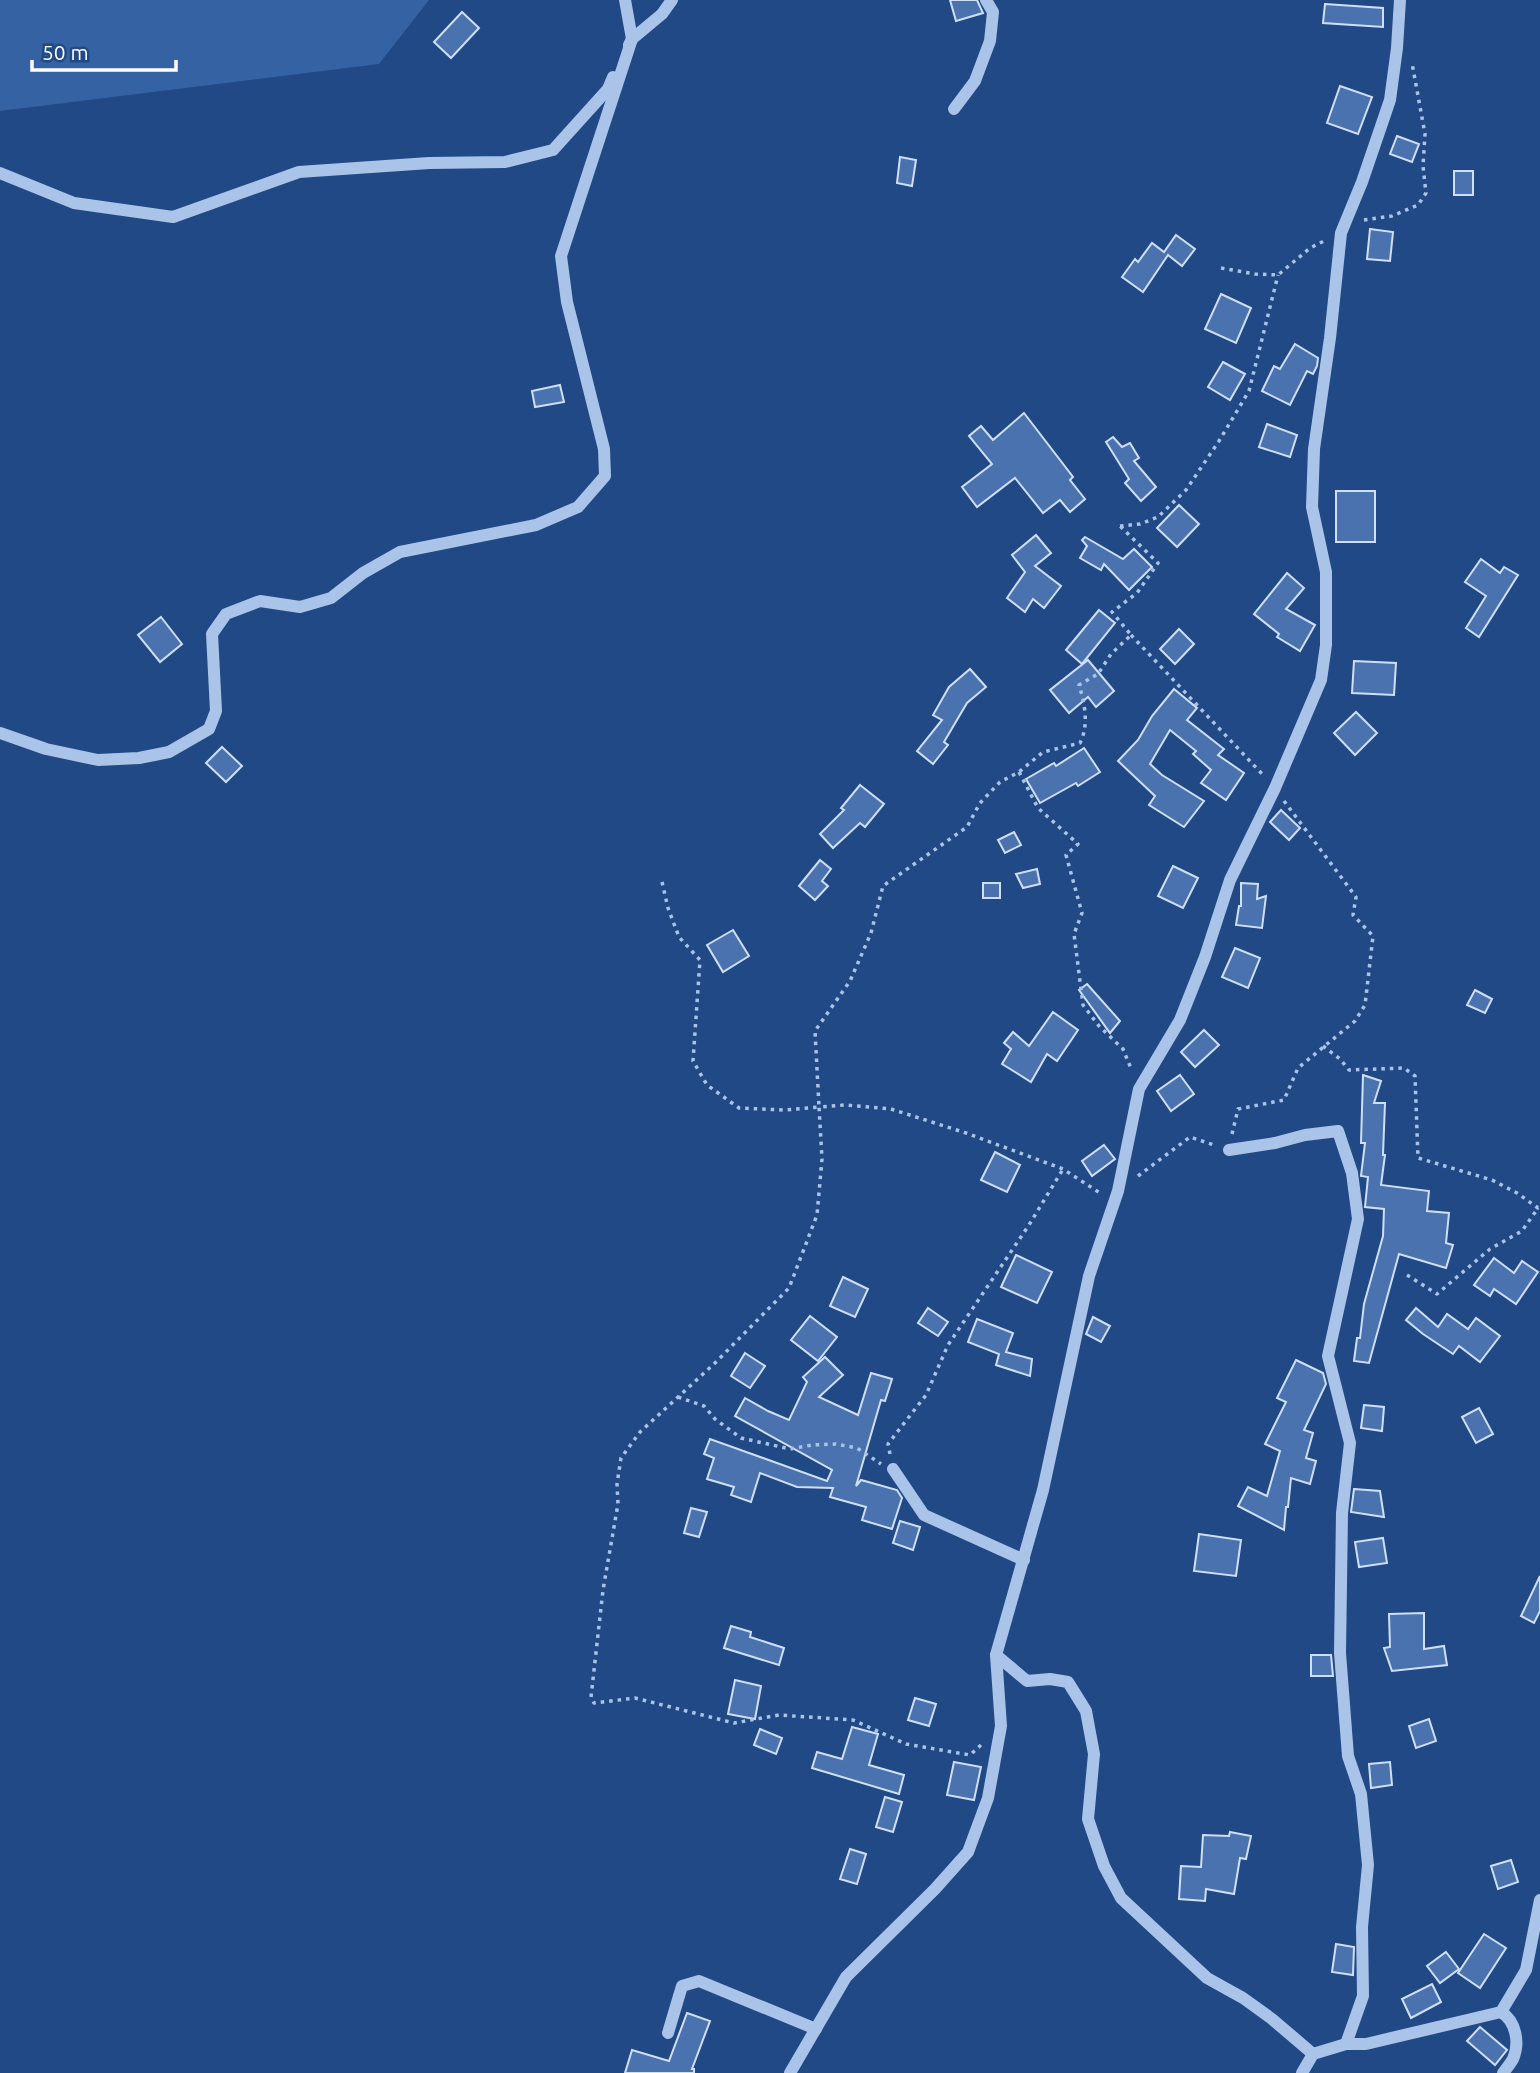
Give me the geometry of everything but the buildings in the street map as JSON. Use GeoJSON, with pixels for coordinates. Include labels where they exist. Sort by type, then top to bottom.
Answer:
{"type":"FeatureCollection","features":[{"type":"Feature","properties":{"kind":"street"},"geometry":{"type":"LineString","coordinates":[[0,733],[47,749],[98,760],[139,758],[169,752],[209,729],[216,711],[212,634],[226,614],[260,601],[300,607],[331,598],[363,573],[400,552],[536,524],[578,507],[605,476],[604,449],[567,302],[562,256],[632,39],[625,0]]}},
{"type":"Feature","properties":{"kind":"street"},"geometry":{"type":"LineString","coordinates":[[0,173],[75,203],[173,217],[299,172],[429,163],[505,162],[553,150],[608,89],[632,39],[662,14],[673,0]]}},
{"type":"Feature","properties":{"kind":"street"},"geometry":{"type":"LineString","coordinates":[[954,109],[975,81],[990,41],[993,12],[986,0]]}},
{"type":"Feature","properties":{"kind":"street"},"geometry":{"type":"LineString","coordinates":[[790,2073],[846,1977],[935,1889],[968,1852],[988,1798],[1001,1726],[996,1655],[1043,1490],[1089,1276],[1118,1191],[1139,1089],[1180,1020],[1205,957],[1230,880],[1275,788],[1321,680],[1326,645],[1326,572],[1312,507],[1314,449],[1330,338],[1341,233],[1390,100],[1397,48],[1398,1]]}},
{"type":"Feature","properties":{"kind":"street"},"geometry":{"type":"LineString","coordinates":[[1229,1150],[1338,1131],[1352,1173],[1358,1219],[1328,1356],[1350,1443],[1342,1513],[1340,1653],[1348,1756],[1361,1794],[1368,1865],[1362,1927],[1363,1996],[1346,2044]]}},
{"type":"Feature","properties":{"kind":"street"},"geometry":{"type":"LineString","coordinates":[[893,1469],[924,1515],[1024,1560]]}},
{"type":"Feature","properties":{"kind":"street"},"geometry":{"type":"LineString","coordinates":[[996,1655],[1027,1681],[1050,1679],[1068,1682],[1086,1711],[1094,1754],[1088,1819],[1104,1866],[1121,1898],[1207,1978],[1243,1998],[1313,2054]]}},
{"type":"Feature","properties":{"kind":"street"},"geometry":{"type":"LineString","coordinates":[[1501,2012],[1526,1970],[1540,1900]]}},
{"type":"Feature","properties":{"kind":"street"},"geometry":{"type":"LineString","coordinates":[[668,2034],[682,1986],[699,1981],[816,2028]]}},
{"type":"Feature","properties":{"kind":"street"},"geometry":{"type":"LineString","coordinates":[[1302,2073],[1313,2054],[1346,2044],[1366,2044],[1501,2012],[1508,2016],[1518,2038],[1513,2059],[1503,2073]]}},
{"type":"Feature","properties":{"kind":"path"},"geometry":{"type":"LineString","coordinates":[[1275,788],[1112,612],[1137,593],[1158,563],[1120,526],[1140,524],[1158,517],[1186,490],[1219,441],[1249,391],[1278,275]]}},
{"type":"Feature","properties":{"kind":"path"},"geometry":{"type":"LineString","coordinates":[[1001,1726],[970,1755],[906,1744],[853,1720],[779,1716],[734,1723],[635,1698],[594,1703],[591,1697],[605,1578],[618,1504],[617,1484],[621,1458],[640,1432],[715,1363],[789,1288],[817,1216],[822,1159],[816,1031],[850,981],[871,933],[883,886],[967,827],[980,803],[1000,782],[1043,752],[1080,743],[1084,734],[1085,706],[1079,685],[1098,674],[1111,654],[1131,635]]}},
{"type":"Feature","properties":{"kind":"path"},"geometry":{"type":"LineString","coordinates":[[1018,772],[1038,808],[1078,844],[1066,855],[1082,913],[1074,934],[1083,1005],[1098,1026],[1123,1049],[1139,1089]]}},
{"type":"Feature","properties":{"kind":"path"},"geometry":{"type":"LineString","coordinates":[[662,883],[679,937],[700,961],[694,1060],[707,1085],[739,1108],[785,1110],[819,1107]]}},
{"type":"Feature","properties":{"kind":"path"},"geometry":{"type":"LineString","coordinates":[[1323,1046],[1349,1070],[1404,1068],[1415,1076],[1418,1158],[1492,1180],[1539,1207],[1522,1231],[1490,1249],[1437,1294],[1407,1275]]}},
{"type":"Feature","properties":{"kind":"path"},"geometry":{"type":"LineString","coordinates":[[893,1469],[888,1444],[926,1395],[948,1345],[1029,1226],[1063,1169]]}},
{"type":"Feature","properties":{"kind":"path"},"geometry":{"type":"LineString","coordinates":[[678,1396],[704,1406],[715,1419],[741,1438],[790,1449],[836,1444],[857,1448],[873,1460],[893,1469]]}},
{"type":"Feature","properties":{"kind":"shaded area"},"geometry":{"type":"Polygon","coordinates":[[[0,0],[429,0],[379,64],[0,111],[0,0]]]}}]}
